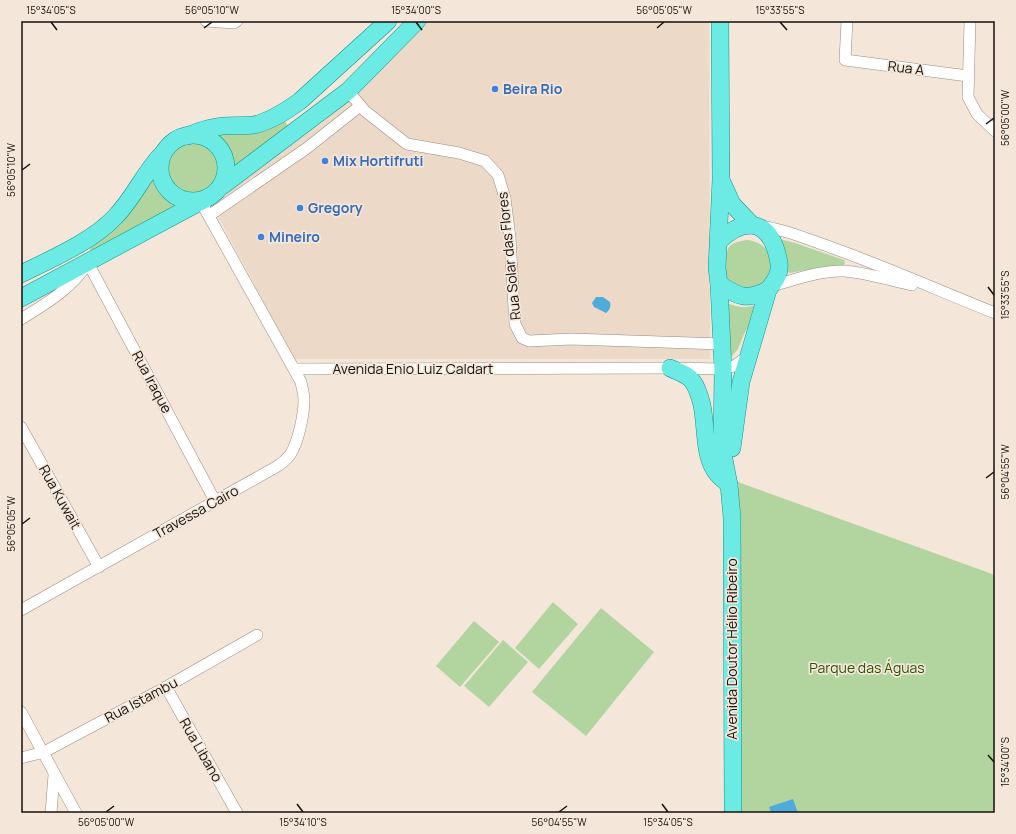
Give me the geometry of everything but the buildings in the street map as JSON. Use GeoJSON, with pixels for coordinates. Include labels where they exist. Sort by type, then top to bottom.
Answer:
{"type":"FeatureCollection","features":[{"type":"Feature","properties":{"kind":"main road"},"geometry":{"type":"LineString","coordinates":[[21,274],[80,243],[105,227],[122,209],[148,170],[172,143],[207,129],[268,121],[284,112],[300,101],[388,21]]}},
{"type":"Feature","properties":{"kind":"main road"},"geometry":{"type":"LineString","coordinates":[[222,186],[348,91],[417,21]]}},
{"type":"Feature","properties":{"kind":"main road","name":"Avenida Doutor Hélio Ribeiro"},"geometry":{"type":"LineString","coordinates":[[720,21],[721,179],[717,268],[723,369],[722,449],[729,485],[732,518],[733,813]]}},
{"type":"Feature","properties":{"kind":"main road"},"geometry":{"type":"LineString","coordinates":[[21,298],[88,262],[207,205],[222,186],[226,177],[227,168],[225,158],[214,143],[206,138],[187,136]]}},
{"type":"Feature","properties":{"kind":"main road"},"geometry":{"type":"LineString","coordinates":[[167,148],[162,158],[160,170],[162,181],[168,190],[177,198],[199,200],[207,205]]}},
{"type":"Feature","properties":{"kind":"main road","name":"Avenida Doutor Hélio Ribeiro"},"geometry":{"type":"LineString","coordinates":[[721,179],[732,204],[755,225],[767,232],[773,242],[779,264],[778,273],[770,288],[747,357],[741,382],[736,407],[729,485]]}},
{"type":"Feature","properties":{"kind":"main road"},"geometry":{"type":"LineString","coordinates":[[719,241],[734,229],[755,225]]}},
{"type":"Feature","properties":{"kind":"main road"},"geometry":{"type":"LineString","coordinates":[[719,284],[734,294],[745,297],[756,296],[770,288]]}},
{"type":"Feature","properties":{"kind":"main road"},"geometry":{"type":"LineString","coordinates":[[670,368],[686,375],[694,382],[700,394],[705,420],[708,451],[713,468],[729,485]]}},
{"type":"Feature","properties":{"kind":"street"},"geometry":{"type":"LineString","coordinates":[[206,21],[235,22]]}},
{"type":"Feature","properties":{"kind":"street","name":"Rua A"},"geometry":{"type":"LineString","coordinates":[[847,21],[845,60],[968,76]]}},
{"type":"Feature","properties":{"kind":"street"},"geometry":{"type":"LineString","coordinates":[[970,21],[968,97],[977,114],[995,131]]}},
{"type":"Feature","properties":{"kind":"street","name":"Rua Solar das Flores"},"geometry":{"type":"LineString","coordinates":[[348,91],[365,111],[407,144],[460,153],[485,161],[498,176],[506,204],[510,238],[515,324],[522,338],[529,341],[571,339],[722,344]]}},
{"type":"Feature","properties":{"kind":"street"},"geometry":{"type":"LineString","coordinates":[[294,369],[207,205],[307,148],[360,106]]}},
{"type":"Feature","properties":{"kind":"street"},"geometry":{"type":"LineString","coordinates":[[755,225],[788,232],[848,253],[995,312]]}},
{"type":"Feature","properties":{"kind":"street"},"geometry":{"type":"LineString","coordinates":[[21,319],[44,306],[66,288],[83,270],[88,262]]}},
{"type":"Feature","properties":{"kind":"street","name":"Rua Iraque"},"geometry":{"type":"LineString","coordinates":[[88,262],[215,501]]}},
{"type":"Feature","properties":{"kind":"street"},"geometry":{"type":"LineString","coordinates":[[770,288],[816,275],[844,271],[938,290]]}},
{"type":"Feature","properties":{"kind":"street"},"geometry":{"type":"LineString","coordinates":[[723,369],[734,366],[747,357]]}},
{"type":"Feature","properties":{"kind":"street","name":"Avenida Enio Luiz Caldart"},"geometry":{"type":"LineString","coordinates":[[294,369],[723,369]]}},
{"type":"Feature","properties":{"kind":"street","name":"Travessa Cairo"},"geometry":{"type":"LineString","coordinates":[[21,610],[283,462],[291,453],[298,433],[304,399],[300,382],[294,369]]}},
{"type":"Feature","properties":{"kind":"street","name":"Rua Kuwait"},"geometry":{"type":"LineString","coordinates":[[21,427],[99,567]]}},
{"type":"Feature","properties":{"kind":"street","name":"Rua Istambu"},"geometry":{"type":"LineString","coordinates":[[21,758],[44,752],[166,687],[257,635]]}},
{"type":"Feature","properties":{"kind":"street","name":"Rua Libano"},"geometry":{"type":"LineString","coordinates":[[166,687],[238,813]]}},
{"type":"Feature","properties":{"kind":"street"},"geometry":{"type":"LineString","coordinates":[[21,712],[76,813]]}},
{"type":"Feature","properties":{"kind":"street"},"geometry":{"type":"LineString","coordinates":[[51,813],[54,775]]}},
{"type":"Feature","properties":{"kind":"shaded area"},"geometry":{"type":"Polygon","coordinates":[[[426,21],[709,21],[710,359],[294,359],[210,201],[321,124],[426,21]]]}},
{"type":"Feature","properties":{"kind":"green space"},"geometry":{"type":"Polygon","coordinates":[[[283,119],[288,126],[231,172],[230,159],[225,148],[205,133],[283,119]]]}},
{"type":"Feature","properties":{"kind":"green space"},"geometry":{"type":"Polygon","coordinates":[[[188,142],[198,142],[208,146],[216,154],[220,164],[220,174],[216,184],[208,192],[198,196],[188,196],[178,192],[170,184],[166,174],[166,164],[170,154],[178,146],[188,142]]]}},
{"type":"Feature","properties":{"kind":"green space"},"geometry":{"type":"Polygon","coordinates":[[[155,171],[158,183],[164,192],[172,200],[183,206],[93,255],[87,243],[155,171]]]}},
{"type":"Feature","properties":{"kind":"green space"},"geometry":{"type":"Polygon","coordinates":[[[780,239],[844,260],[845,264],[843,266],[821,267],[790,273],[787,272],[780,239]]]}},
{"type":"Feature","properties":{"kind":"green space"},"geometry":{"type":"Polygon","coordinates":[[[748,240],[760,244],[766,249],[772,265],[770,274],[759,287],[745,289],[735,287],[727,281],[724,274],[726,254],[730,246],[737,242],[748,240]]]}},
{"type":"Feature","properties":{"kind":"green space"},"geometry":{"type":"Polygon","coordinates":[[[726,302],[740,307],[755,305],[750,324],[738,349],[731,357],[728,356],[726,302]]]}},
{"type":"Feature","properties":{"kind":"green space","name":"Parque das Águas"},"geometry":{"type":"Polygon","coordinates":[[[738,482],[995,575],[995,813],[741,813],[738,710],[738,482]]]}},
{"type":"Feature","properties":{"kind":"green space"},"geometry":{"type":"Polygon","coordinates":[[[553,602],[578,624],[539,669],[515,648],[553,602]]]}},
{"type":"Feature","properties":{"kind":"green space"},"geometry":{"type":"Polygon","coordinates":[[[601,608],[654,652],[586,736],[532,692],[601,608]]]}},
{"type":"Feature","properties":{"kind":"green space"},"geometry":{"type":"Polygon","coordinates":[[[474,621],[499,642],[460,687],[436,666],[474,621]]]}},
{"type":"Feature","properties":{"kind":"green space"},"geometry":{"type":"Polygon","coordinates":[[[503,640],[528,662],[489,707],[464,686],[503,640]]]}},
{"type":"Feature","properties":{"kind":"water"},"geometry":{"type":"Polygon","coordinates":[[[596,297],[603,297],[610,302],[610,308],[606,313],[594,307],[592,303],[596,297]]]}},
{"type":"Feature","properties":{"kind":"water"},"geometry":{"type":"Polygon","coordinates":[[[793,799],[798,813],[771,813],[769,807],[793,799]]]}},
{"type":"Feature","properties":{"kind":"place","name":"Beira Rio"},"geometry":{"type":"Point","coordinates":[495,89]}},
{"type":"Feature","properties":{"kind":"place","name":"Mix Hortifruti"},"geometry":{"type":"Point","coordinates":[325,161]}},
{"type":"Feature","properties":{"kind":"place","name":"Gregory"},"geometry":{"type":"Point","coordinates":[300,208]}},
{"type":"Feature","properties":{"kind":"place","name":"Mineiro"},"geometry":{"type":"Point","coordinates":[261,237]}}]}
